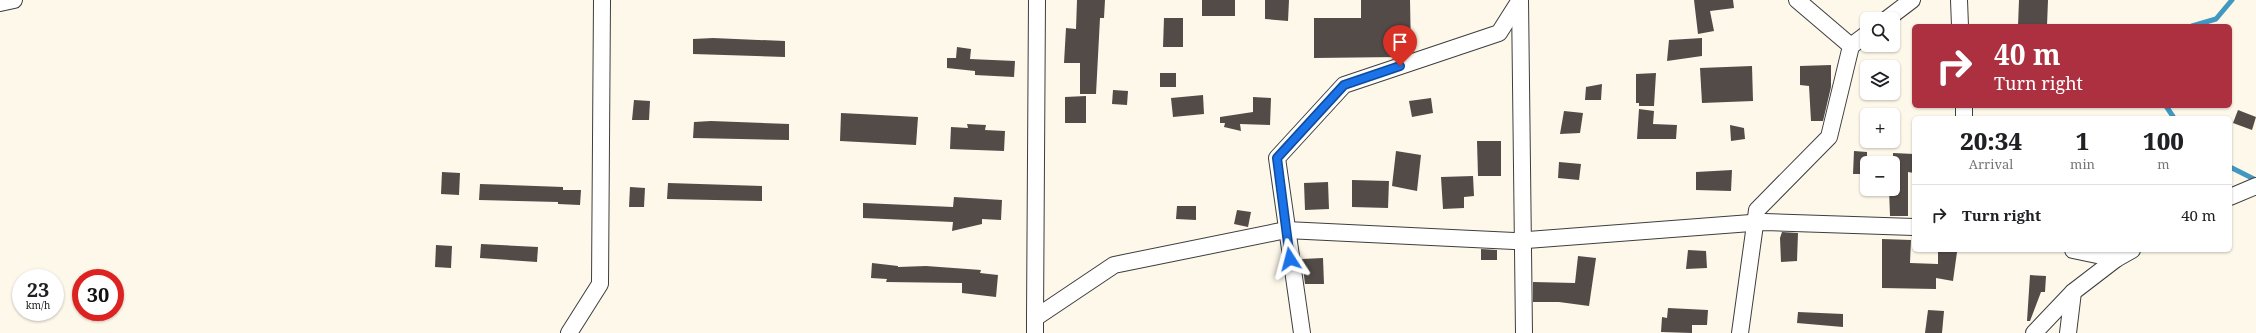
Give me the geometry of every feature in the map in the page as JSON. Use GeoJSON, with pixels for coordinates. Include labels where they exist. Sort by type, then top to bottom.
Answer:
{"type":"FeatureCollection","features":[{"type":"Feature","properties":{"kind":"street"},"geometry":{"type":"LineString","coordinates":[[0,3],[14,0]]}},
{"type":"Feature","properties":{"kind":"street"},"geometry":{"type":"LineString","coordinates":[[569,333],[600,284],[602,0]]}},
{"type":"Feature","properties":{"kind":"street"},"geometry":{"type":"LineString","coordinates":[[1035,326],[1037,0]]}},
{"type":"Feature","properties":{"kind":"street"},"geometry":{"type":"LineString","coordinates":[[1302,333],[1286,230],[1277,158],[1344,85],[1499,33],[1520,0],[1524,333]]}},
{"type":"Feature","properties":{"kind":"street"},"geometry":{"type":"LineString","coordinates":[[1797,0],[1851,46]]}},
{"type":"Feature","properties":{"kind":"street"},"geometry":{"type":"LineString","coordinates":[[1896,12],[1912,0]]}},
{"type":"Feature","properties":{"kind":"street"},"geometry":{"type":"LineString","coordinates":[[1959,0],[1960,24]]}},
{"type":"Feature","properties":{"kind":"street"},"geometry":{"type":"LineString","coordinates":[[1740,333],[1757,210],[1830,137],[1851,46],[1860,39]]}},
{"type":"Feature","properties":{"kind":"street"},"geometry":{"type":"LineString","coordinates":[[2232,196],[2256,186]]}},
{"type":"Feature","properties":{"kind":"street"},"geometry":{"type":"LineString","coordinates":[[1035,326],[1114,265],[1286,230],[1523,241],[1755,223],[1912,227]]}},
{"type":"Feature","properties":{"kind":"street"},"geometry":{"type":"LineString","coordinates":[[2083,252],[2116,259]]}},
{"type":"Feature","properties":{"kind":"street"},"geometry":{"type":"LineString","coordinates":[[2034,333],[2073,292],[2116,259],[2128,252]]}},
{"type":"Feature","properties":{"kind":"street"},"geometry":{"type":"LineString","coordinates":[[2068,333],[2073,292]]}},
{"type":"Feature","properties":{"kind":"building"},"geometry":{"type":"Polygon","coordinates":[[[1077,0],[1105,0],[1104,18],[1100,18],[1096,94],[1080,94],[1080,63],[1064,63],[1066,28],[1076,29],[1077,0]]]}},
{"type":"Feature","properties":{"kind":"building"},"geometry":{"type":"Polygon","coordinates":[[[1202,0],[1235,0],[1235,16],[1202,16],[1202,0]]]}},
{"type":"Feature","properties":{"kind":"building"},"geometry":{"type":"Polygon","coordinates":[[[1265,0],[1289,0],[1288,21],[1265,19],[1265,0]]]}},
{"type":"Feature","properties":{"kind":"building"},"geometry":{"type":"Polygon","coordinates":[[[1361,0],[1410,0],[1411,53],[1398,57],[1314,58],[1314,18],[1361,18],[1361,0]]]}},
{"type":"Feature","properties":{"kind":"building"},"geometry":{"type":"Polygon","coordinates":[[[1694,0],[1733,0],[1734,8],[1710,11],[1714,31],[1698,34],[1694,0]]]}},
{"type":"Feature","properties":{"kind":"building"},"geometry":{"type":"Polygon","coordinates":[[[2019,0],[2048,0],[2047,24],[2018,24],[2019,0]]]}},
{"type":"Feature","properties":{"kind":"building"},"geometry":{"type":"Polygon","coordinates":[[[1164,18],[1183,18],[1183,47],[1163,47],[1164,18]]]}},
{"type":"Feature","properties":{"kind":"building"},"geometry":{"type":"Polygon","coordinates":[[[713,38],[785,41],[785,57],[693,54],[693,39],[713,38]]]}},
{"type":"Feature","properties":{"kind":"building"},"geometry":{"type":"Polygon","coordinates":[[[1702,38],[1702,56],[1667,61],[1669,40],[1702,38]]]}},
{"type":"Feature","properties":{"kind":"building"},"geometry":{"type":"Polygon","coordinates":[[[957,47],[971,49],[970,59],[1015,61],[1014,77],[975,75],[975,71],[947,68],[947,58],[956,58],[957,47]]]}},
{"type":"Feature","properties":{"kind":"building"},"geometry":{"type":"Polygon","coordinates":[[[1831,65],[1831,87],[1823,121],[1811,121],[1809,86],[1800,85],[1800,66],[1831,65]]]}},
{"type":"Feature","properties":{"kind":"building"},"geometry":{"type":"Polygon","coordinates":[[[1752,66],[1753,101],[1702,103],[1700,68],[1752,66]]]}},
{"type":"Feature","properties":{"kind":"building"},"geometry":{"type":"Polygon","coordinates":[[[1160,73],[1176,73],[1176,87],[1160,87],[1160,73]]]}},
{"type":"Feature","properties":{"kind":"building"},"geometry":{"type":"Polygon","coordinates":[[[1656,73],[1654,106],[1639,106],[1639,103],[1636,103],[1636,74],[1656,73]]]}},
{"type":"Feature","properties":{"kind":"building"},"geometry":{"type":"Polygon","coordinates":[[[1602,84],[1601,100],[1585,100],[1586,87],[1602,84]]]}},
{"type":"Feature","properties":{"kind":"building"},"geometry":{"type":"Polygon","coordinates":[[[1113,90],[1128,91],[1127,105],[1112,104],[1113,90]]]}},
{"type":"Feature","properties":{"kind":"building"},"geometry":{"type":"Polygon","coordinates":[[[1203,95],[1204,114],[1173,117],[1171,98],[1203,95]]]}},
{"type":"Feature","properties":{"kind":"building"},"geometry":{"type":"Polygon","coordinates":[[[1086,96],[1086,123],[1065,123],[1065,97],[1086,96]]]}},
{"type":"Feature","properties":{"kind":"building"},"geometry":{"type":"Polygon","coordinates":[[[1253,97],[1271,98],[1270,125],[1240,124],[1241,131],[1224,127],[1225,123],[1220,123],[1220,117],[1253,112],[1253,97]]]}},
{"type":"Feature","properties":{"kind":"building"},"geometry":{"type":"Polygon","coordinates":[[[1431,98],[1433,113],[1412,117],[1409,101],[1431,98]]]}},
{"type":"Feature","properties":{"kind":"building"},"geometry":{"type":"Polygon","coordinates":[[[634,100],[650,101],[649,120],[632,120],[634,100]]]}},
{"type":"Feature","properties":{"kind":"building"},"geometry":{"type":"Polygon","coordinates":[[[1639,109],[1654,111],[1653,124],[1677,125],[1676,139],[1637,139],[1639,109]]]}},
{"type":"Feature","properties":{"kind":"building"},"geometry":{"type":"Polygon","coordinates":[[[2238,110],[2256,117],[2252,130],[2233,123],[2238,110]]]}},
{"type":"Feature","properties":{"kind":"building"},"geometry":{"type":"Polygon","coordinates":[[[1564,111],[1583,113],[1580,133],[1560,134],[1564,111]]]}},
{"type":"Feature","properties":{"kind":"building"},"geometry":{"type":"Polygon","coordinates":[[[841,113],[918,117],[916,145],[840,141],[841,113]]]}},
{"type":"Feature","properties":{"kind":"building"},"geometry":{"type":"Polygon","coordinates":[[[711,121],[789,124],[789,140],[693,138],[694,122],[711,121]]]}},
{"type":"Feature","properties":{"kind":"building"},"geometry":{"type":"Polygon","coordinates":[[[967,124],[986,125],[985,130],[1005,131],[1004,151],[950,149],[951,127],[968,128],[967,124]]]}},
{"type":"Feature","properties":{"kind":"building"},"geometry":{"type":"Polygon","coordinates":[[[1730,125],[1744,128],[1745,139],[1731,141],[1730,125]]]}},
{"type":"Feature","properties":{"kind":"building"},"geometry":{"type":"Polygon","coordinates":[[[1477,141],[1501,141],[1501,176],[1478,176],[1477,141]]]}},
{"type":"Feature","properties":{"kind":"building"},"geometry":{"type":"Polygon","coordinates":[[[1396,151],[1421,155],[1417,191],[1392,186],[1396,151]]]}},
{"type":"Feature","properties":{"kind":"building"},"geometry":{"type":"Polygon","coordinates":[[[1854,151],[1867,152],[1867,156],[1860,156],[1860,174],[1853,174],[1854,151]]]}},
{"type":"Feature","properties":{"kind":"building"},"geometry":{"type":"Polygon","coordinates":[[[1893,153],[1912,154],[1912,173],[1908,172],[1908,216],[1890,216],[1889,196],[1900,196],[1900,156],[1893,156],[1893,153]]]}},
{"type":"Feature","properties":{"kind":"building"},"geometry":{"type":"Polygon","coordinates":[[[1559,162],[1581,164],[1579,180],[1558,178],[1559,162]]]}},
{"type":"Feature","properties":{"kind":"building"},"geometry":{"type":"Polygon","coordinates":[[[1732,170],[1731,191],[1696,190],[1696,172],[1732,170]]]}},
{"type":"Feature","properties":{"kind":"building"},"geometry":{"type":"Polygon","coordinates":[[[442,172],[460,173],[459,195],[441,194],[442,172]]]}},
{"type":"Feature","properties":{"kind":"building"},"geometry":{"type":"Polygon","coordinates":[[[1473,176],[1474,196],[1464,197],[1464,208],[1443,209],[1441,177],[1473,176]]]}},
{"type":"Feature","properties":{"kind":"building"},"geometry":{"type":"Polygon","coordinates":[[[1352,180],[1389,181],[1388,208],[1352,207],[1352,180]]]}},
{"type":"Feature","properties":{"kind":"building"},"geometry":{"type":"Polygon","coordinates":[[[1328,182],[1329,209],[1305,210],[1304,183],[1328,182]]]}},
{"type":"Feature","properties":{"kind":"building"},"geometry":{"type":"Polygon","coordinates":[[[668,183],[762,186],[762,201],[667,199],[668,183]]]}},
{"type":"Feature","properties":{"kind":"building"},"geometry":{"type":"Polygon","coordinates":[[[480,184],[563,187],[563,190],[581,190],[580,205],[558,204],[558,202],[479,200],[480,184]]]}},
{"type":"Feature","properties":{"kind":"building"},"geometry":{"type":"Polygon","coordinates":[[[630,187],[645,188],[644,207],[629,207],[630,187]]]}},
{"type":"Feature","properties":{"kind":"building"},"geometry":{"type":"Polygon","coordinates":[[[954,197],[1002,200],[1001,220],[982,219],[982,224],[952,231],[953,222],[863,218],[863,203],[953,207],[954,197]]]}},
{"type":"Feature","properties":{"kind":"building"},"geometry":{"type":"Polygon","coordinates":[[[1177,206],[1196,206],[1196,220],[1176,219],[1177,206]]]}},
{"type":"Feature","properties":{"kind":"building"},"geometry":{"type":"Polygon","coordinates":[[[1237,210],[1251,212],[1248,227],[1234,224],[1237,210]]]}},
{"type":"Feature","properties":{"kind":"building"},"geometry":{"type":"Polygon","coordinates":[[[1782,232],[1798,233],[1797,261],[1781,262],[1780,238],[1782,232]]]}},
{"type":"Feature","properties":{"kind":"building"},"geometry":{"type":"Polygon","coordinates":[[[1882,239],[1911,240],[1910,263],[1938,264],[1938,252],[1957,252],[1953,281],[1936,278],[1936,289],[1882,288],[1882,239]]]}},
{"type":"Feature","properties":{"kind":"building"},"geometry":{"type":"Polygon","coordinates":[[[481,244],[538,247],[537,262],[480,258],[481,244]]]}},
{"type":"Feature","properties":{"kind":"building"},"geometry":{"type":"Polygon","coordinates":[[[436,245],[452,246],[451,268],[435,267],[436,245]]]}},
{"type":"Feature","properties":{"kind":"building"},"geometry":{"type":"Polygon","coordinates":[[[1481,249],[1497,250],[1497,260],[1481,260],[1481,249]]]}},
{"type":"Feature","properties":{"kind":"building"},"geometry":{"type":"Polygon","coordinates":[[[1688,250],[1706,251],[1707,268],[1686,269],[1688,250]]]}},
{"type":"Feature","properties":{"kind":"building"},"geometry":{"type":"Polygon","coordinates":[[[1578,256],[1596,258],[1589,306],[1559,302],[1533,302],[1533,282],[1575,283],[1578,256]]]}},
{"type":"Feature","properties":{"kind":"building"},"geometry":{"type":"Polygon","coordinates":[[[1323,258],[1324,284],[1305,284],[1302,259],[1323,258]]]}},
{"type":"Feature","properties":{"kind":"building"},"geometry":{"type":"Polygon","coordinates":[[[872,263],[898,267],[926,266],[981,270],[980,273],[998,275],[996,297],[962,293],[962,283],[886,282],[887,279],[871,278],[872,263]]]}},
{"type":"Feature","properties":{"kind":"building"},"geometry":{"type":"Polygon","coordinates":[[[2030,275],[2046,276],[2045,292],[2041,292],[2030,321],[2027,321],[2030,275]]]}},
{"type":"Feature","properties":{"kind":"building"},"geometry":{"type":"Polygon","coordinates":[[[1668,308],[1708,310],[1707,325],[1692,325],[1692,333],[1661,332],[1662,317],[1667,318],[1668,308]]]}},
{"type":"Feature","properties":{"kind":"building"},"geometry":{"type":"Polygon","coordinates":[[[1928,310],[1944,311],[1942,333],[1925,333],[1928,310]]]}},
{"type":"Feature","properties":{"kind":"building"},"geometry":{"type":"Polygon","coordinates":[[[1798,312],[1843,314],[1843,327],[1797,323],[1798,312]]]}},
{"type":"Feature","properties":{"kind":"waterway"},"geometry":{"type":"LineString","coordinates":[[2199,24],[2216,19],[2232,0]]}},
{"type":"Feature","properties":{"kind":"waterway"},"geometry":{"type":"LineString","coordinates":[[2167,108],[2173,116]]}},
{"type":"Feature","properties":{"kind":"waterway"},"geometry":{"type":"LineString","coordinates":[[2232,168],[2256,180]]}},
{"type":"Feature","properties":{"kind":"route"},"geometry":{"type":"LineString","coordinates":[[1290,259],[1277,158],[1344,85],[1400,66]]}}]}
